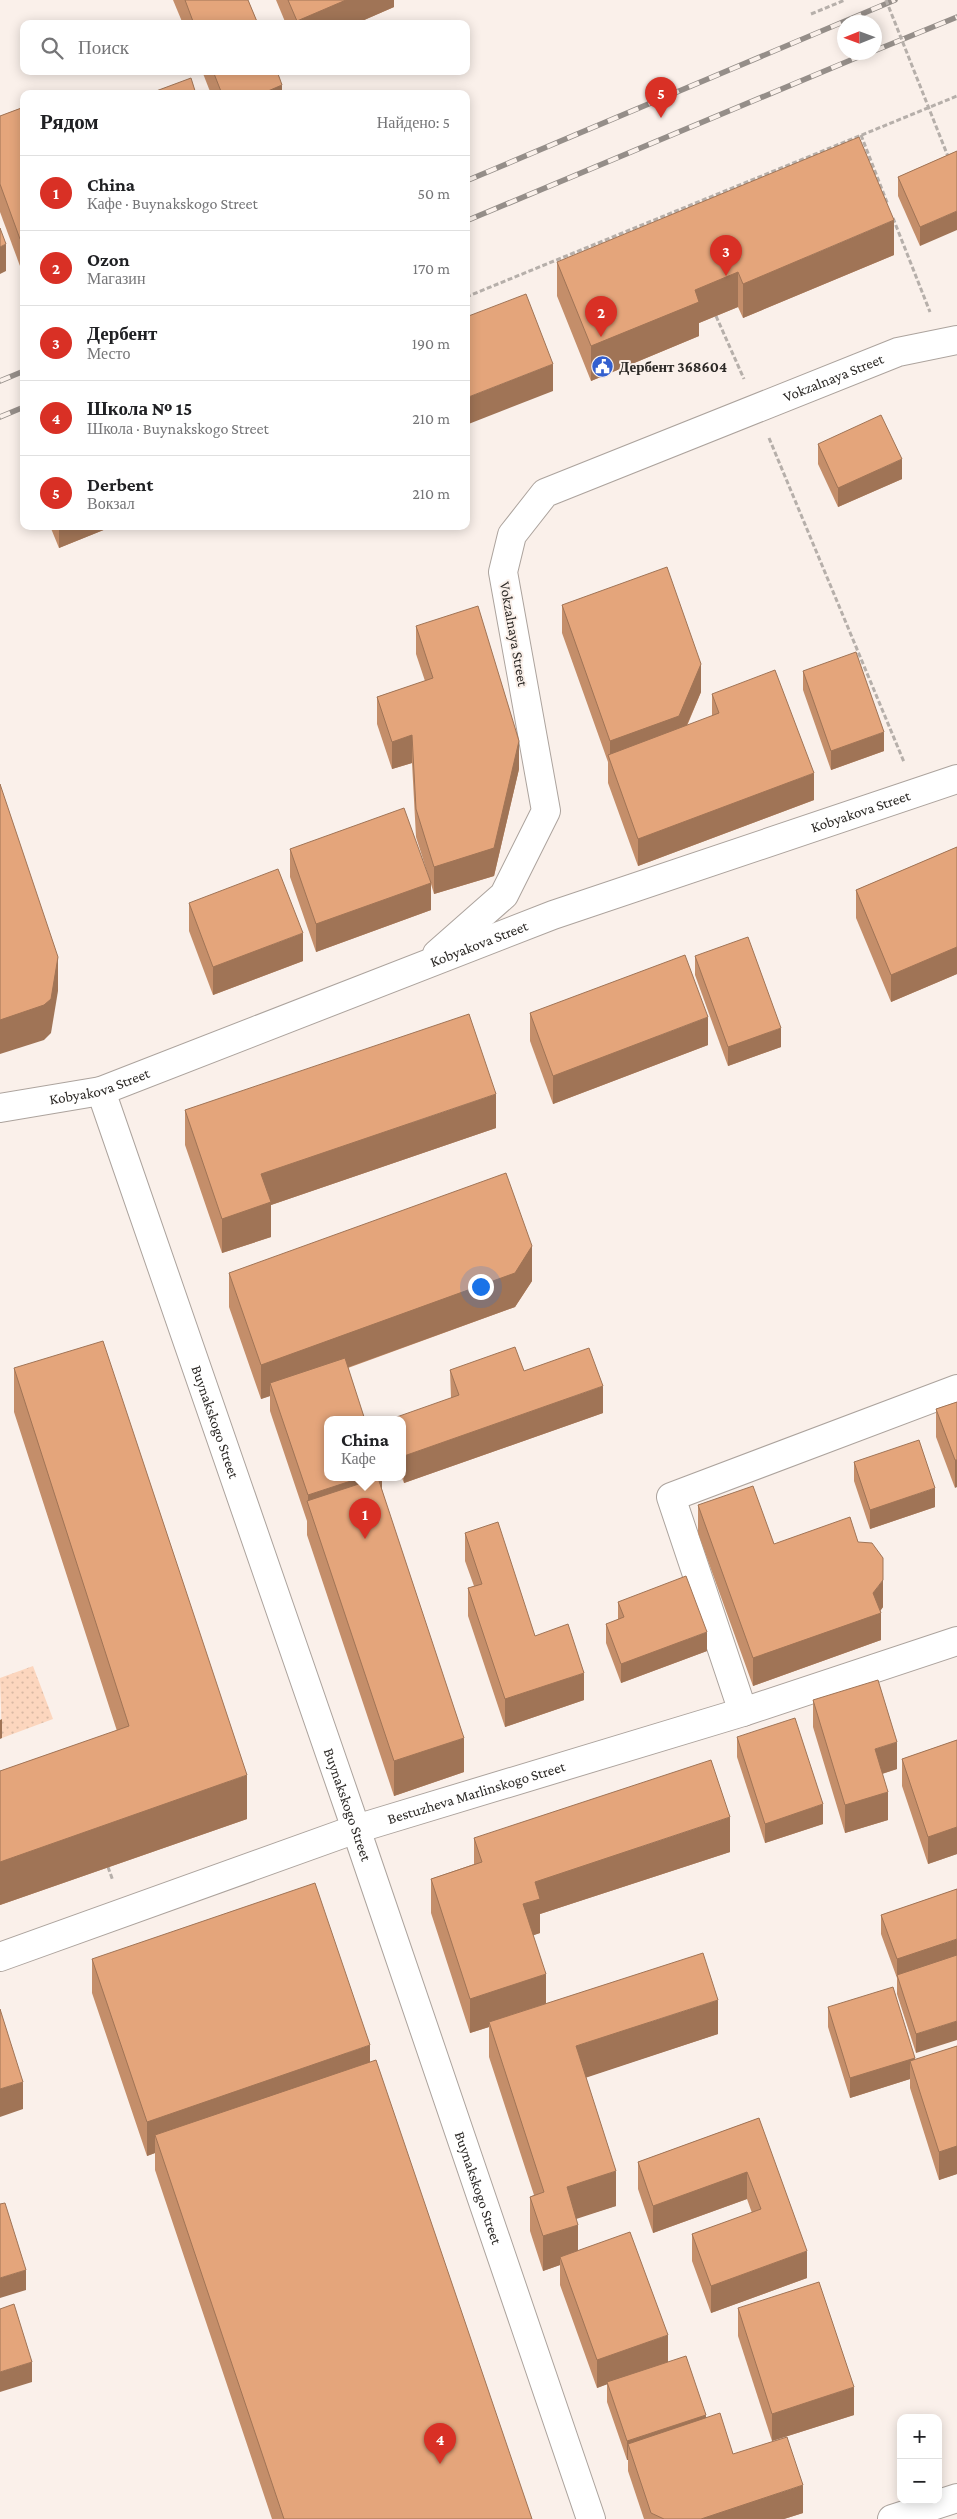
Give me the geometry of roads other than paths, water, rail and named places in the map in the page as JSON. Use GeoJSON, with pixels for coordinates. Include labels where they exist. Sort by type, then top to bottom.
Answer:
{"type":"FeatureCollection","features":[{"type":"Feature","properties":{"kind":"street","name":"Vokzalnaya Street"},"geometry":{"type":"LineString","coordinates":[[420,968],[504,894],[546,811],[502,572],[512,535],[544,493],[898,352],[949,341]]}},
{"type":"Feature","properties":{"kind":"street","name":"Kobyakova Street"},"geometry":{"type":"LineString","coordinates":[[0,1108],[101,1091],[553,915],[957,779]]}},
{"type":"Feature","properties":{"kind":"street","name":"Buynakskogo Street"},"geometry":{"type":"LineString","coordinates":[[101,1091],[356,1828],[590,2519]]}},
{"type":"Feature","properties":{"kind":"street"},"geometry":{"type":"LineString","coordinates":[[743,1712],[671,1497],[957,1389]]}},
{"type":"Feature","properties":{"kind":"street","name":"Bestuzheva Marlinskogo Street"},"geometry":{"type":"LineString","coordinates":[[0,1958],[356,1828],[743,1712],[957,1641]]}},
{"type":"Feature","properties":{"kind":"street"},"geometry":{"type":"LineString","coordinates":[[892,2519],[957,2498]]}},
{"type":"Feature","properties":{"kind":"railway"},"geometry":{"type":"LineString","coordinates":[[470,179],[895,0]]}},
{"type":"Feature","properties":{"kind":"railway"},"geometry":{"type":"LineString","coordinates":[[882,48],[957,17]]}},
{"type":"Feature","properties":{"kind":"railway"},"geometry":{"type":"LineString","coordinates":[[470,219],[851,60]]}},
{"type":"Feature","properties":{"kind":"railway"},"geometry":{"type":"LineString","coordinates":[[0,381],[20,373]]}},
{"type":"Feature","properties":{"kind":"railway"},"geometry":{"type":"LineString","coordinates":[[0,417],[20,409]]}},
{"type":"Feature","properties":{"kind":"place","name":"Derbent"},"geometry":{"type":"Point","coordinates":[661,118]}},
{"type":"Feature","properties":{"kind":"place","name":"Дербент"},"geometry":{"type":"Point","coordinates":[726,276]}},
{"type":"Feature","properties":{"kind":"place","name":"Ozon"},"geometry":{"type":"Point","coordinates":[601,337]}},
{"type":"Feature","properties":{"kind":"place","name":"Дербент 368604"},"geometry":{"type":"Point","coordinates":[603,367]}},
{"type":"Feature","properties":{"kind":"place","name":"China"},"geometry":{"type":"Point","coordinates":[365,1539]}},
{"type":"Feature","properties":{"kind":"place","name":"Школа № 15"},"geometry":{"type":"Point","coordinates":[440,2464]}}]}
